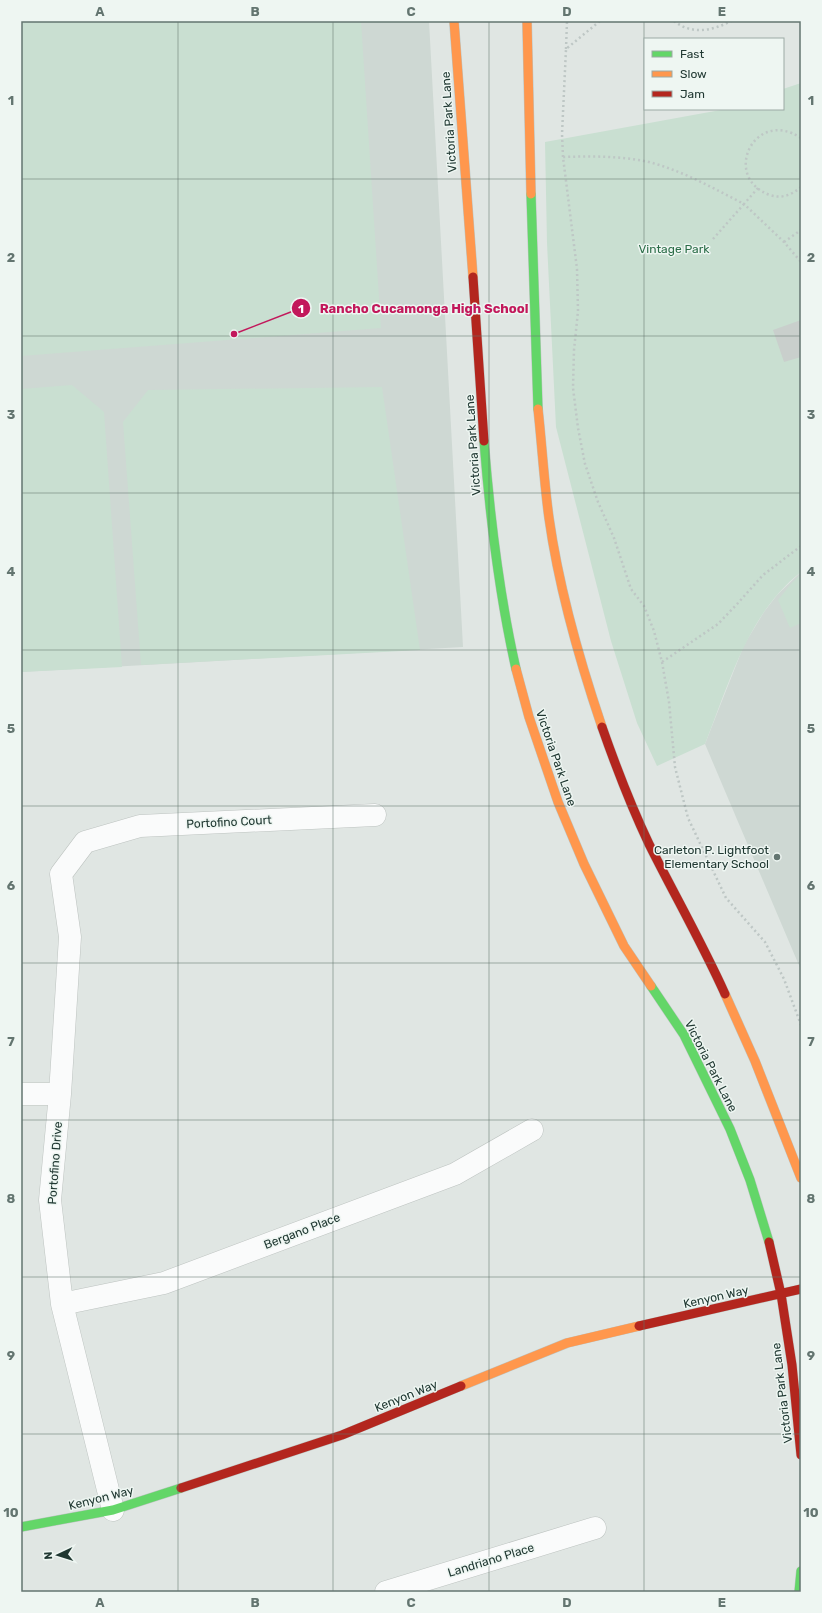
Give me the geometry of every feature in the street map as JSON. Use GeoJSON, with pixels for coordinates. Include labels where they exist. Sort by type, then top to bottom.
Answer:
{"type":"FeatureCollection","features":[{"type":"Feature","properties":{"kind":"street","name":"Victoria Park Lane"},"geometry":{"type":"LineString","coordinates":[[454,21],[489,506],[501,597],[516,668],[529,717],[558,802],[584,864],[624,946],[684,1035],[730,1129],[750,1180],[767,1235],[780,1294],[792,1365],[801,1455]]}},
{"type":"Feature","properties":{"kind":"street"},"geometry":{"type":"LineString","coordinates":[[527,21],[537,396],[549,518],[566,607],[588,685],[615,764],[649,843],[710,961],[752,1054],[801,1178]]}},
{"type":"Feature","properties":{"kind":"street","name":"Portofino Court"},"geometry":{"type":"LineString","coordinates":[[85,842],[140,826],[375,815]]}},
{"type":"Feature","properties":{"kind":"street","name":"Portofino Drive"},"geometry":{"type":"LineString","coordinates":[[85,842],[61,874],[70,937],[60,1094],[50,1200],[62,1304],[113,1510]]}},
{"type":"Feature","properties":{"kind":"street"},"geometry":{"type":"LineString","coordinates":[[21,1094],[60,1094]]}},
{"type":"Feature","properties":{"kind":"street","name":"Bergano Place"},"geometry":{"type":"LineString","coordinates":[[62,1304],[164,1283],[455,1174],[532,1130]]}},
{"type":"Feature","properties":{"kind":"street","name":"Kenyon Way"},"geometry":{"type":"LineString","coordinates":[[21,1528],[113,1510],[342,1436],[568,1344],[801,1289]]}},
{"type":"Feature","properties":{"kind":"street","name":"Landriano Place"},"geometry":{"type":"LineString","coordinates":[[386,1592],[595,1528]]}},
{"type":"Feature","properties":{"kind":"street"},"geometry":{"type":"LineString","coordinates":[[799,1592],[801,1571]]}},
{"type":"Feature","properties":{"kind":"path"},"geometry":{"type":"LineString","coordinates":[[567,21],[562,134],[563,157],[577,269],[578,311],[574,350],[573,388],[578,428],[585,464],[598,502],[614,538],[631,589],[644,606],[654,631],[662,662],[669,702],[675,767],[688,818],[726,898],[765,942],[784,979],[801,1025]]}},
{"type":"Feature","properties":{"kind":"path"},"geometry":{"type":"LineString","coordinates":[[566,49],[600,21]]}},
{"type":"Feature","properties":{"kind":"path"},"geometry":{"type":"LineString","coordinates":[[674,21],[683,28],[704,31],[722,26],[731,21]]}},
{"type":"Feature","properties":{"kind":"path"},"geometry":{"type":"LineString","coordinates":[[801,138],[792,132],[782,130],[771,131],[760,136],[752,143],[747,154],[745,165],[748,176],[764,193],[775,196],[785,196],[795,192],[801,187]]}},
{"type":"Feature","properties":{"kind":"path"},"geometry":{"type":"LineString","coordinates":[[563,157],[592,156],[648,162],[677,171],[708,184],[744,204],[784,242],[801,262]]}},
{"type":"Feature","properties":{"kind":"path"},"geometry":{"type":"LineString","coordinates":[[713,239],[758,188]]}},
{"type":"Feature","properties":{"kind":"path"},"geometry":{"type":"LineString","coordinates":[[784,242],[801,230]]}},
{"type":"Feature","properties":{"kind":"path"},"geometry":{"type":"LineString","coordinates":[[662,662],[718,624],[762,575],[801,546]]}},
{"type":"Feature","properties":{"kind":"shaded area"},"geometry":{"type":"Polygon","coordinates":[[[21,21],[429,21],[463,647],[21,672],[21,21]]]}},
{"type":"Feature","properties":{"kind":"shaded area","name":"Carleton P. Lightfoot Elementary School"},"geometry":{"type":"Polygon","coordinates":[[[801,572],[801,970],[705,744],[744,645],[764,612],[777,595],[801,572]]]}},
{"type":"Feature","properties":{"kind":"green space"},"geometry":{"type":"Polygon","coordinates":[[[21,21],[361,21],[381,328],[21,356],[21,21]]]}},
{"type":"Feature","properties":{"kind":"green space","name":"Vintage Park"},"geometry":{"type":"Polygon","coordinates":[[[801,83],[801,572],[783,589],[767,608],[754,629],[732,674],[705,744],[657,766],[637,723],[611,641],[556,427],[547,243],[545,142],[721,110],[784,110],[784,89],[801,83]]]}},
{"type":"Feature","properties":{"kind":"green space"},"geometry":{"type":"Polygon","coordinates":[[[72,385],[104,412],[122,667],[21,672],[21,389],[72,385]]]}},
{"type":"Feature","properties":{"kind":"green space"},"geometry":{"type":"Polygon","coordinates":[[[382,387],[420,650],[141,665],[123,422],[148,390],[382,387]]]}},
{"type":"Feature","properties":{"kind":"green space"},"geometry":{"type":"Polygon","coordinates":[[[801,574],[801,623],[790,628],[778,600],[801,574]]]}},
{"type":"Feature","properties":{"kind":"building"},"geometry":{"type":"Polygon","coordinates":[[[801,320],[801,357],[784,362],[773,330],[801,320]]]}},
{"type":"Feature","properties":{"kind":"traffic: fast"},"geometry":{"type":"LineString","coordinates":[[531,194],[538,409]]}},
{"type":"Feature","properties":{"kind":"traffic: fast"},"geometry":{"type":"LineString","coordinates":[[484,441],[496,556],[516,669]]}},
{"type":"Feature","properties":{"kind":"traffic: fast"},"geometry":{"type":"LineString","coordinates":[[651,986],[684,1035],[730,1129],[750,1180],[769,1242]]}},
{"type":"Feature","properties":{"kind":"traffic: fast"},"geometry":{"type":"LineString","coordinates":[[21,1527],[113,1510],[181,1488]]}},
{"type":"Feature","properties":{"kind":"traffic: fast"},"geometry":{"type":"LineString","coordinates":[[799,1592],[801,1571]]}},
{"type":"Feature","properties":{"kind":"traffic: slow"},"geometry":{"type":"LineString","coordinates":[[454,21],[473,277]]}},
{"type":"Feature","properties":{"kind":"traffic: slow"},"geometry":{"type":"LineString","coordinates":[[527,21],[531,194]]}},
{"type":"Feature","properties":{"kind":"traffic: slow"},"geometry":{"type":"LineString","coordinates":[[538,409],[547,504],[558,571],[585,676],[602,727]]}},
{"type":"Feature","properties":{"kind":"traffic: slow"},"geometry":{"type":"LineString","coordinates":[[516,669],[529,717],[558,802],[584,864],[624,946],[651,986]]}},
{"type":"Feature","properties":{"kind":"traffic: slow"},"geometry":{"type":"LineString","coordinates":[[725,994],[755,1061],[801,1178]]}},
{"type":"Feature","properties":{"kind":"traffic: slow"},"geometry":{"type":"LineString","coordinates":[[461,1386],[567,1343],[639,1326]]}},
{"type":"Feature","properties":{"kind":"traffic: jam"},"geometry":{"type":"LineString","coordinates":[[473,277],[484,441]]}},
{"type":"Feature","properties":{"kind":"traffic: jam"},"geometry":{"type":"LineString","coordinates":[[602,727],[642,830],[725,994]]}},
{"type":"Feature","properties":{"kind":"traffic: jam"},"geometry":{"type":"LineString","coordinates":[[769,1242],[781,1294],[792,1365],[801,1455]]}},
{"type":"Feature","properties":{"kind":"traffic: jam"},"geometry":{"type":"LineString","coordinates":[[639,1326],[801,1289]]}},
{"type":"Feature","properties":{"kind":"traffic: jam"},"geometry":{"type":"LineString","coordinates":[[181,1488],[342,1435],[461,1386]]}},
{"type":"Feature","properties":{"kind":"place","name":"Rancho Cucamonga High School"},"geometry":{"type":"Point","coordinates":[234,334]}},
{"type":"Feature","properties":{"kind":"place","name":"Carleton P. Lightfoot Elementary School"},"geometry":{"type":"Point","coordinates":[777,857]}}]}
